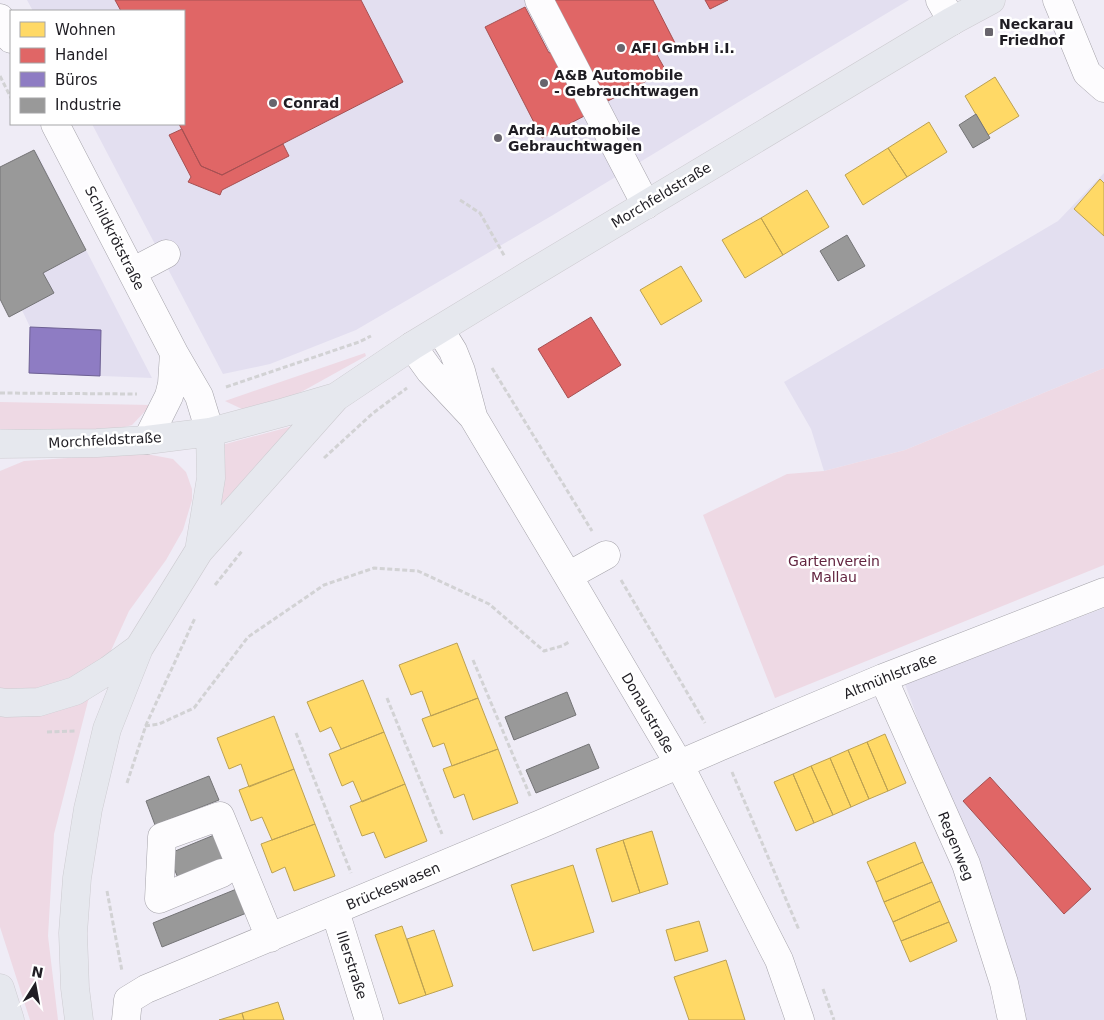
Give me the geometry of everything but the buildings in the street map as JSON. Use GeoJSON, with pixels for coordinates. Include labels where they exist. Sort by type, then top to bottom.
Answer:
{"type":"FeatureCollection","features":[{"type":"Feature","properties":{"kind":"main road","name":"Morchfeldstraße"},"geometry":{"type":"LineString","coordinates":[[0,702],[39,702],[75,691],[109,670],[139,648],[199,551],[336,397],[412,346],[646,204],[946,11],[991,0]]}},
{"type":"Feature","properties":{"kind":"main road","name":"Morchfeldstraße"},"geometry":{"type":"LineString","coordinates":[[0,443],[97,443],[147,440],[210,432],[336,397]]}},
{"type":"Feature","properties":{"kind":"main road","name":"Morchfeldstraße"},"geometry":{"type":"LineString","coordinates":[[199,551],[211,478],[210,432]]}},
{"type":"Feature","properties":{"kind":"main road"},"geometry":{"type":"LineString","coordinates":[[79,1020],[75,988],[73,933],[77,878],[88,809],[107,729],[139,648]]}},
{"type":"Feature","properties":{"kind":"main road"},"geometry":{"type":"LineString","coordinates":[[0,988],[10,1020]]}},
{"type":"Feature","properties":{"kind":"street"},"geometry":{"type":"LineString","coordinates":[[539,0],[646,204]]}},
{"type":"Feature","properties":{"kind":"street"},"geometry":{"type":"LineString","coordinates":[[1058,0],[1087,73],[1104,88]]}},
{"type":"Feature","properties":{"kind":"street"},"geometry":{"type":"LineString","coordinates":[[0,18],[10,37]]}},
{"type":"Feature","properties":{"kind":"street","name":"Schildkrötstraße"},"geometry":{"type":"LineString","coordinates":[[56,125],[174,353],[199,396],[210,432]]}},
{"type":"Feature","properties":{"kind":"street"},"geometry":{"type":"LineString","coordinates":[[132,272],[166,254]]}},
{"type":"Feature","properties":{"kind":"street","name":"Donaustraße"},"geometry":{"type":"LineString","coordinates":[[440,330],[453,351],[461,371],[473,417]]}},
{"type":"Feature","properties":{"kind":"street","name":"Donaustraße"},"geometry":{"type":"LineString","coordinates":[[412,346],[430,371],[473,417],[679,764],[780,960],[800,1020]]}},
{"type":"Feature","properties":{"kind":"street"},"geometry":{"type":"LineString","coordinates":[[147,440],[169,396],[172,384],[174,353]]}},
{"type":"Feature","properties":{"kind":"street"},"geometry":{"type":"LineString","coordinates":[[568,576],[606,555]]}},
{"type":"Feature","properties":{"kind":"street","name":"Altmühlstraße"},"geometry":{"type":"LineString","coordinates":[[679,764],[883,678],[1104,592]]}},
{"type":"Feature","properties":{"kind":"street","name":"Regenweg"},"geometry":{"type":"LineString","coordinates":[[883,678],[966,864],[1004,983],[1012,1020]]}},
{"type":"Feature","properties":{"kind":"street","name":"Brückeswasen"},"geometry":{"type":"LineString","coordinates":[[127,1010],[146,989],[361,900],[679,764]]}},
{"type":"Feature","properties":{"kind":"street"},"geometry":{"type":"LineString","coordinates":[[222,872],[159,899],[162,837],[220,816],[270,938]]}},
{"type":"Feature","properties":{"kind":"street","name":"Illerstraße"},"geometry":{"type":"LineString","coordinates":[[334,911],[369,1020]]}},
{"type":"Feature","properties":{"kind":"path"},"geometry":{"type":"LineString","coordinates":[[0,76],[10,96]]}},
{"type":"Feature","properties":{"kind":"path"},"geometry":{"type":"LineString","coordinates":[[460,200],[480,213],[506,257]]}},
{"type":"Feature","properties":{"kind":"path"},"geometry":{"type":"LineString","coordinates":[[323,459],[373,413],[430,371]]}},
{"type":"Feature","properties":{"kind":"path"},"geometry":{"type":"LineString","coordinates":[[0,393],[169,396]]}},
{"type":"Feature","properties":{"kind":"path"},"geometry":{"type":"LineString","coordinates":[[213,588],[247,544]]}},
{"type":"Feature","properties":{"kind":"path"},"geometry":{"type":"LineString","coordinates":[[42,732],[159,724],[194,708],[248,637],[324,585],[374,568],[418,571],[490,604],[544,651],[570,642]]}},
{"type":"Feature","properties":{"kind":"path"},"geometry":{"type":"LineString","coordinates":[[125,788],[146,725],[198,612]]}},
{"type":"Feature","properties":{"kind":"path"},"geometry":{"type":"LineString","coordinates":[[474,660],[541,824]]}},
{"type":"Feature","properties":{"kind":"path"},"geometry":{"type":"LineString","coordinates":[[387,698],[452,860]]}},
{"type":"Feature","properties":{"kind":"path"},"geometry":{"type":"LineString","coordinates":[[296,733],[361,900]]}},
{"type":"Feature","properties":{"kind":"path"},"geometry":{"type":"LineString","coordinates":[[738,787],[802,937]]}},
{"type":"Feature","properties":{"kind":"path"},"geometry":{"type":"LineString","coordinates":[[106,887],[127,1010]]}},
{"type":"Feature","properties":{"kind":"path"},"geometry":{"type":"LineString","coordinates":[[820,983],[834,1020]]}},
{"type":"Feature","properties":{"kind":"shaded area"},"geometry":{"type":"Polygon","coordinates":[[[27,0],[909,0],[553,215],[356,330],[270,364],[223,374],[93,125],[185,125],[185,10],[32,10],[27,0]]]}},
{"type":"Feature","properties":{"kind":"shaded area"},"geometry":{"type":"Polygon","coordinates":[[[34,150],[152,378],[29,373],[30,327],[22,310],[9,317],[0,299],[0,167],[34,150]]]}},
{"type":"Feature","properties":{"kind":"shaded area"},"geometry":{"type":"Polygon","coordinates":[[[1104,173],[1104,368],[905,450],[824,471],[811,429],[784,382],[1058,221],[1104,173]]]}},
{"type":"Feature","properties":{"kind":"shaded area"},"geometry":{"type":"Polygon","coordinates":[[[1104,608],[1104,1020],[1021,1020],[1013,982],[905,684],[1104,608]]]}},
{"type":"Feature","properties":{"kind":"green space"},"geometry":{"type":"Polygon","coordinates":[[[365,353],[366,356],[303,391],[268,406],[242,409],[225,401],[365,353]]]}},
{"type":"Feature","properties":{"kind":"green space","name":"Gartenverein Mallau"},"geometry":{"type":"Polygon","coordinates":[[[1104,368],[1104,565],[775,698],[703,515],[787,474],[824,471],[905,450],[1104,368]]]}},
{"type":"Feature","properties":{"kind":"green space"},"geometry":{"type":"Polygon","coordinates":[[[0,402],[151,405],[132,425],[101,433],[0,429],[0,402]]]}},
{"type":"Feature","properties":{"kind":"green space"},"geometry":{"type":"Polygon","coordinates":[[[300,424],[217,516],[222,445],[300,424]]]}},
{"type":"Feature","properties":{"kind":"green space"},"geometry":{"type":"Polygon","coordinates":[[[141,453],[173,459],[186,472],[192,489],[192,500],[183,530],[166,560],[129,611],[88,701],[54,834],[48,936],[58,1020],[30,1020],[0,927],[0,471],[24,461],[141,453]]]}},
{"type":"Feature","properties":{"kind":"place","name":"Neckarau Friedhof"},"geometry":{"type":"Point","coordinates":[989,32]}},
{"type":"Feature","properties":{"kind":"place","name":"AFI GmbH i.I."},"geometry":{"type":"Point","coordinates":[621,48]}},
{"type":"Feature","properties":{"kind":"place","name":"A&B Automobile - Gebrauchtwagen"},"geometry":{"type":"Point","coordinates":[544,83]}},
{"type":"Feature","properties":{"kind":"place","name":"Conrad"},"geometry":{"type":"Point","coordinates":[273,103]}},
{"type":"Feature","properties":{"kind":"place","name":"Arda Automobile Gebrauchtwagen"},"geometry":{"type":"Point","coordinates":[498,138]}}]}
